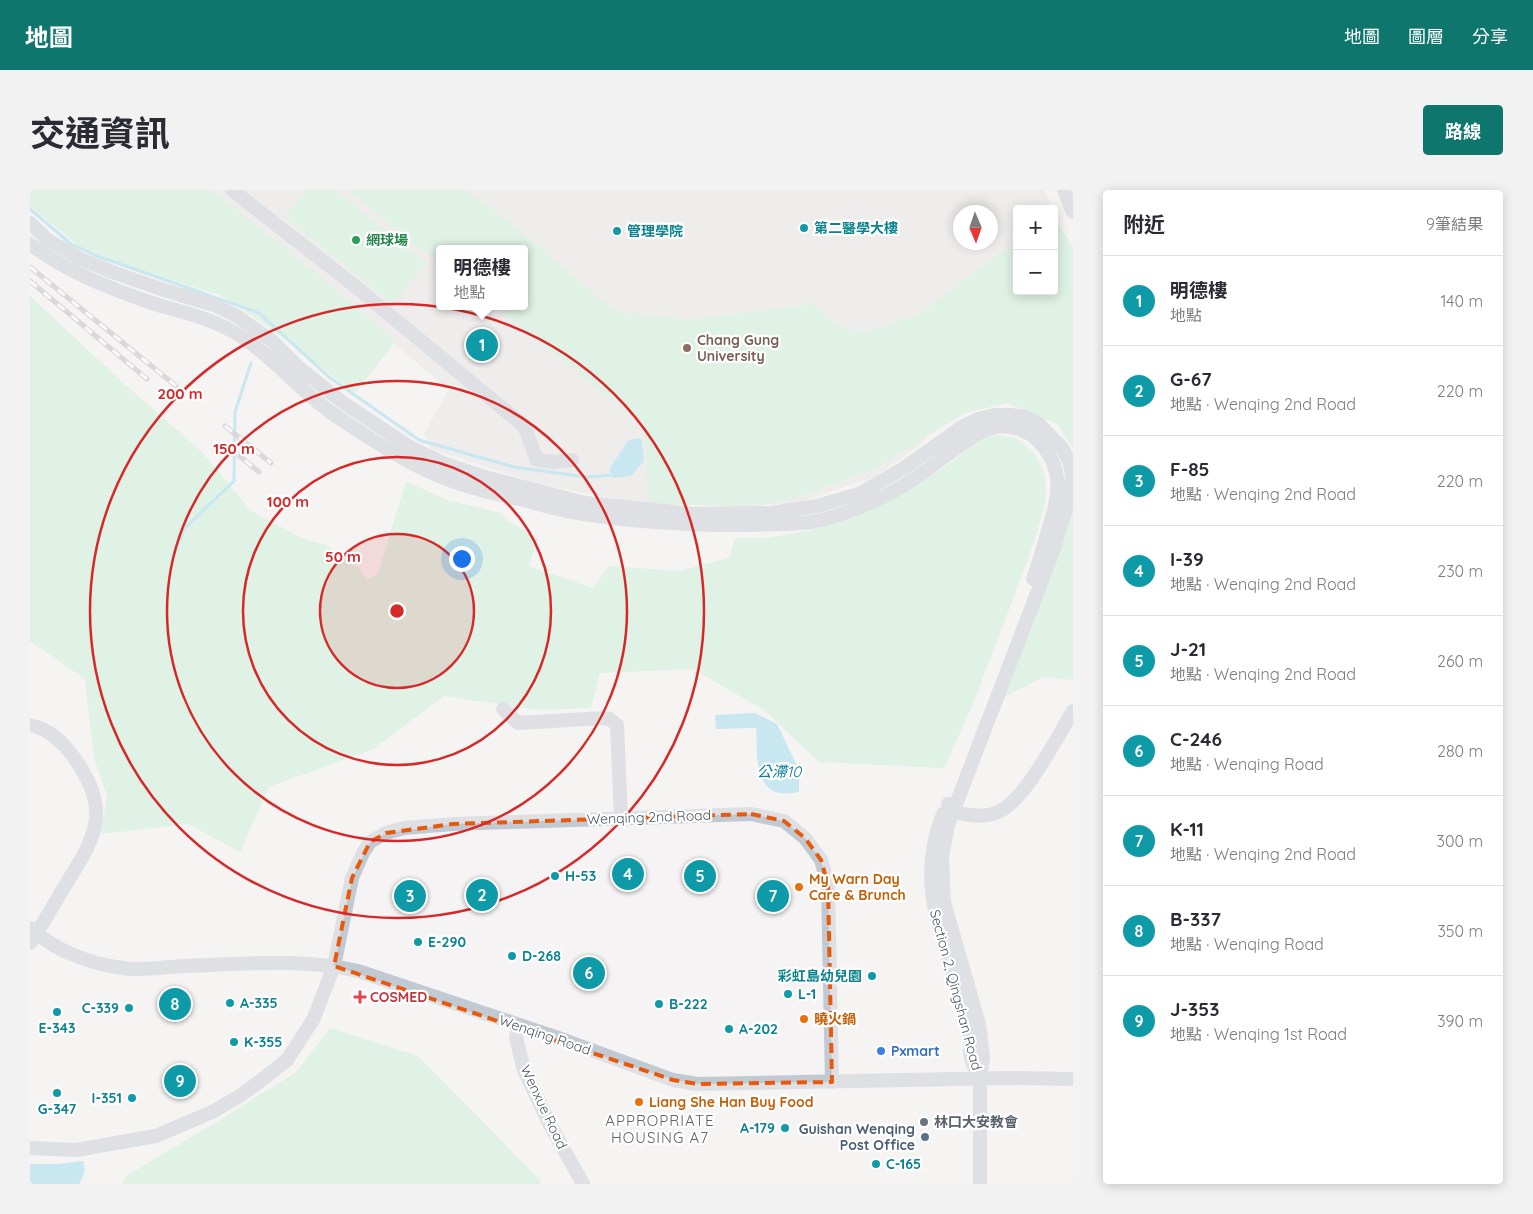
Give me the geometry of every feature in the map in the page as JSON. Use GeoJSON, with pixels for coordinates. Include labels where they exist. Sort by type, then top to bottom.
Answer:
{"type":"FeatureCollection","features":[{"type":"Feature","properties":{"kind":"street"},"geometry":{"type":"LineString","coordinates":[[232,190],[351,283],[524,426],[537,460],[555,462],[572,460]]}},
{"type":"Feature","properties":{"kind":"street"},"geometry":{"type":"LineString","coordinates":[[1064,190],[1073,212]]}},
{"type":"Feature","properties":{"kind":"street","name":"Section 2, Qingshan Road"},"geometry":{"type":"LineString","coordinates":[[30,223],[48,240],[81,258],[161,290],[214,305],[235,316],[272,341],[298,367],[342,402],[410,447],[445,464],[469,472],[585,503],[693,514],[771,513],[817,506],[859,494],[904,468],[935,448],[962,427],[978,419],[995,415],[1010,415],[1025,418],[1039,424],[1062,448],[1070,463],[1072,478],[1070,498],[1051,557],[952,806],[933,846],[930,873],[943,942],[966,1020],[971,1058],[980,1079]]}},
{"type":"Feature","properties":{"kind":"street","name":"Section 2, Qingshan Road"},"geometry":{"type":"LineString","coordinates":[[30,244],[44,255],[77,274],[157,304],[210,320],[231,330],[268,356],[313,398],[338,418],[407,460],[443,478],[481,490],[580,513],[642,522],[690,524],[765,524],[812,521],[854,509],[899,489],[980,432],[1000,426],[1020,429],[1036,438],[1047,451],[1056,468],[1057,500],[1038,567],[952,806]]}},
{"type":"Feature","properties":{"kind":"street"},"geometry":{"type":"LineString","coordinates":[[952,806],[980,810],[995,807],[1008,799],[1019,787],[1073,698]]}},
{"type":"Feature","properties":{"kind":"street"},"geometry":{"type":"LineString","coordinates":[[503,709],[518,723],[604,718],[610,719],[617,725],[621,818]]}},
{"type":"Feature","properties":{"kind":"street"},"geometry":{"type":"LineString","coordinates":[[952,806],[964,814],[980,816],[998,812],[1010,804],[1028,784],[1073,711]]}},
{"type":"Feature","properties":{"kind":"street"},"geometry":{"type":"LineString","coordinates":[[30,725],[50,734],[64,745],[76,760],[87,776],[94,794],[96,812],[94,833],[84,855],[32,935]]}},
{"type":"Feature","properties":{"kind":"street","name":"Wenqing 2nd Road"},"geometry":{"type":"LineString","coordinates":[[30,1148],[76,1150],[156,1136],[212,1112],[238,1097],[287,1060],[313,1020],[334,966],[352,878],[363,853],[370,842],[386,833],[404,828],[453,824],[751,814],[784,821],[804,838],[821,860],[828,885],[832,1082]]}},
{"type":"Feature","properties":{"kind":"street","name":"Wenqing Road"},"geometry":{"type":"LineString","coordinates":[[32,935],[85,960],[125,969],[255,963],[334,966],[358,971],[561,1039],[673,1080],[698,1084],[1073,1079]]}},
{"type":"Feature","properties":{"kind":"street","name":"Wenxue Road"},"geometry":{"type":"LineString","coordinates":[[519,1026],[516,1037],[524,1070],[550,1125],[583,1184]]}},
{"type":"Feature","properties":{"kind":"street"},"geometry":{"type":"LineString","coordinates":[[980,1079],[980,1184]]}},
{"type":"Feature","properties":{"kind":"highlighted area"},"geometry":{"type":"Polygon","coordinates":[[[751,814],[784,821],[805,838],[821,860],[828,885],[832,1082],[698,1084],[673,1080],[334,966],[352,878],[370,842],[386,833],[453,824],[751,814]]]}},
{"type":"Feature","properties":{"kind":"shaded area","name":"Chang Gung University"},"geometry":{"type":"Polygon","coordinates":[[[206,190],[1045,190],[1050,205],[1013,205],[1013,280],[923,443],[874,477],[794,504],[644,505],[536,483],[431,449],[424,434],[449,389],[206,190]]]}},
{"type":"Feature","properties":{"kind":"green space"},"geometry":{"type":"Polygon","coordinates":[[[30,190],[212,190],[289,251],[396,341],[355,393],[271,329],[220,295],[134,269],[82,249],[30,206],[30,190]]]}},
{"type":"Feature","properties":{"kind":"green space","name":"網球場"},"geometry":{"type":"Polygon","coordinates":[[[307,190],[335,190],[426,263],[393,304],[285,217],[307,190]]]}},
{"type":"Feature","properties":{"kind":"green space"},"geometry":{"type":"Polygon","coordinates":[[[347,190],[465,190],[508,221],[616,312],[689,320],[815,304],[838,327],[867,332],[921,314],[1013,245],[1013,295],[1058,295],[1058,223],[1073,247],[1073,448],[1057,424],[1007,403],[965,413],[874,469],[795,498],[749,508],[648,502],[643,424],[499,310],[528,310],[528,245],[436,245],[436,261],[347,190]]]}},
{"type":"Feature","properties":{"kind":"green space"},"geometry":{"type":"Polygon","coordinates":[[[30,296],[120,380],[202,452],[250,510],[303,539],[326,545],[359,568],[367,580],[378,574],[406,481],[447,500],[501,513],[507,521],[538,538],[529,566],[593,588],[609,566],[679,571],[729,558],[735,538],[768,538],[811,530],[853,518],[915,486],[952,462],[978,439],[998,435],[1016,438],[1035,454],[1045,476],[1046,499],[1024,570],[973,704],[944,768],[819,762],[764,710],[693,669],[600,673],[591,708],[538,710],[444,696],[374,749],[269,787],[240,852],[188,824],[101,834],[107,796],[94,758],[85,679],[30,641],[30,296]]]}},
{"type":"Feature","properties":{"kind":"green space"},"geometry":{"type":"Polygon","coordinates":[[[1073,512],[1073,680],[1044,677],[1004,697],[1047,577],[1073,512]]]}},
{"type":"Feature","properties":{"kind":"green space"},"geometry":{"type":"Polygon","coordinates":[[[330,1028],[418,1056],[541,1181],[539,1184],[122,1184],[126,1176],[296,1072],[330,1028]]]}},
{"type":"Feature","properties":{"kind":"water"},"geometry":{"type":"Polygon","coordinates":[[[637,438],[642,440],[644,461],[631,476],[613,478],[609,469],[628,441],[637,438]]]}},
{"type":"Feature","properties":{"kind":"water","name":"公滯10"},"geometry":{"type":"Polygon","coordinates":[[[755,713],[777,724],[799,770],[799,792],[779,793],[770,789],[764,783],[758,766],[756,728],[716,729],[715,715],[755,713]]]}},
{"type":"Feature","properties":{"kind":"water"},"geometry":{"type":"Polygon","coordinates":[[[83,1161],[84,1173],[79,1184],[30,1184],[30,1164],[58,1164],[83,1161]]]}},
{"type":"Feature","properties":{"kind":"waterway"},"geometry":{"type":"LineString","coordinates":[[30,209],[71,244],[97,256],[259,313],[329,377],[419,440],[514,467],[586,477],[615,475]]}},
{"type":"Feature","properties":{"kind":"waterway"},"geometry":{"type":"LineString","coordinates":[[175,553],[184,529],[234,481],[235,412],[251,363]]}},
{"type":"Feature","properties":{"kind":"railway"},"geometry":{"type":"LineString","coordinates":[[30,267],[176,386]]}},
{"type":"Feature","properties":{"kind":"railway"},"geometry":{"type":"LineString","coordinates":[[30,281],[147,379]]}},
{"type":"Feature","properties":{"kind":"railway"},"geometry":{"type":"LineString","coordinates":[[225,426],[271,463]]}},
{"type":"Feature","properties":{"kind":"railway"},"geometry":{"type":"LineString","coordinates":[[231,449],[259,472]]}},
{"type":"Feature","properties":{"kind":"place","name":"第二醫學大樓"},"geometry":{"type":"Point","coordinates":[804,228]}},
{"type":"Feature","properties":{"kind":"place","name":"管理學院"},"geometry":{"type":"Point","coordinates":[617,231]}},
{"type":"Feature","properties":{"kind":"place","name":"網球場"},"geometry":{"type":"Point","coordinates":[356,240]}},
{"type":"Feature","properties":{"kind":"place","name":"明德樓"},"geometry":{"type":"Point","coordinates":[482,345]}},
{"type":"Feature","properties":{"kind":"place","name":"Chang Gung University"},"geometry":{"type":"Point","coordinates":[687,348]}},
{"type":"Feature","properties":{"kind":"place","name":"I-39"},"geometry":{"type":"Point","coordinates":[628,874]}},
{"type":"Feature","properties":{"kind":"place","name":"H-53"},"geometry":{"type":"Point","coordinates":[555,876]}},
{"type":"Feature","properties":{"kind":"place","name":"J-21"},"geometry":{"type":"Point","coordinates":[700,876]}},
{"type":"Feature","properties":{"kind":"place","name":"My Warn Day Care & Brunch"},"geometry":{"type":"Point","coordinates":[799,887]}},
{"type":"Feature","properties":{"kind":"place","name":"G-67"},"geometry":{"type":"Point","coordinates":[482,895]}},
{"type":"Feature","properties":{"kind":"place","name":"F-85"},"geometry":{"type":"Point","coordinates":[410,896]}},
{"type":"Feature","properties":{"kind":"place","name":"K-11"},"geometry":{"type":"Point","coordinates":[773,896]}},
{"type":"Feature","properties":{"kind":"place","name":"E-290"},"geometry":{"type":"Point","coordinates":[418,942]}},
{"type":"Feature","properties":{"kind":"place","name":"D-268"},"geometry":{"type":"Point","coordinates":[512,956]}},
{"type":"Feature","properties":{"kind":"place","name":"C-246"},"geometry":{"type":"Point","coordinates":[589,973]}},
{"type":"Feature","properties":{"kind":"place","name":"彩虹島幼兒園"},"geometry":{"type":"Point","coordinates":[872,976]}},
{"type":"Feature","properties":{"kind":"place","name":"L-1"},"geometry":{"type":"Point","coordinates":[788,994]}},
{"type":"Feature","properties":{"kind":"place","name":"COSMED"},"geometry":{"type":"Point","coordinates":[360,997]}},
{"type":"Feature","properties":{"kind":"place","name":"A-335"},"geometry":{"type":"Point","coordinates":[230,1003]}},
{"type":"Feature","properties":{"kind":"place","name":"B-337"},"geometry":{"type":"Point","coordinates":[175,1004]}},
{"type":"Feature","properties":{"kind":"place","name":"B-222"},"geometry":{"type":"Point","coordinates":[659,1004]}},
{"type":"Feature","properties":{"kind":"place","name":"C-339"},"geometry":{"type":"Point","coordinates":[129,1008]}},
{"type":"Feature","properties":{"kind":"place","name":"E-343"},"geometry":{"type":"Point","coordinates":[57,1012]}},
{"type":"Feature","properties":{"kind":"place","name":"曉火鍋"},"geometry":{"type":"Point","coordinates":[804,1019]}},
{"type":"Feature","properties":{"kind":"place","name":"A-202"},"geometry":{"type":"Point","coordinates":[729,1029]}},
{"type":"Feature","properties":{"kind":"place","name":"K-355"},"geometry":{"type":"Point","coordinates":[234,1042]}},
{"type":"Feature","properties":{"kind":"place","name":"Pxmart"},"geometry":{"type":"Point","coordinates":[881,1051]}},
{"type":"Feature","properties":{"kind":"place","name":"J-353"},"geometry":{"type":"Point","coordinates":[180,1081]}},
{"type":"Feature","properties":{"kind":"place","name":"G-347"},"geometry":{"type":"Point","coordinates":[57,1093]}},
{"type":"Feature","properties":{"kind":"place","name":"I-351"},"geometry":{"type":"Point","coordinates":[132,1098]}},
{"type":"Feature","properties":{"kind":"place","name":"Liang She Han Buy Food"},"geometry":{"type":"Point","coordinates":[639,1102]}},
{"type":"Feature","properties":{"kind":"place","name":"林口大安教會"},"geometry":{"type":"Point","coordinates":[924,1122]}},
{"type":"Feature","properties":{"kind":"place","name":"A-179"},"geometry":{"type":"Point","coordinates":[785,1128]}},
{"type":"Feature","properties":{"kind":"place","name":"Guishan Wenqing Post Office"},"geometry":{"type":"Point","coordinates":[925,1137]}},
{"type":"Feature","properties":{"kind":"place","name":"C-165"},"geometry":{"type":"Point","coordinates":[876,1164]}},
{"type":"Feature","properties":{"kind":"district","name":"APPROPRIATE HOUSING A7"},"geometry":{"type":"Point","coordinates":[660,1128]}}]}
